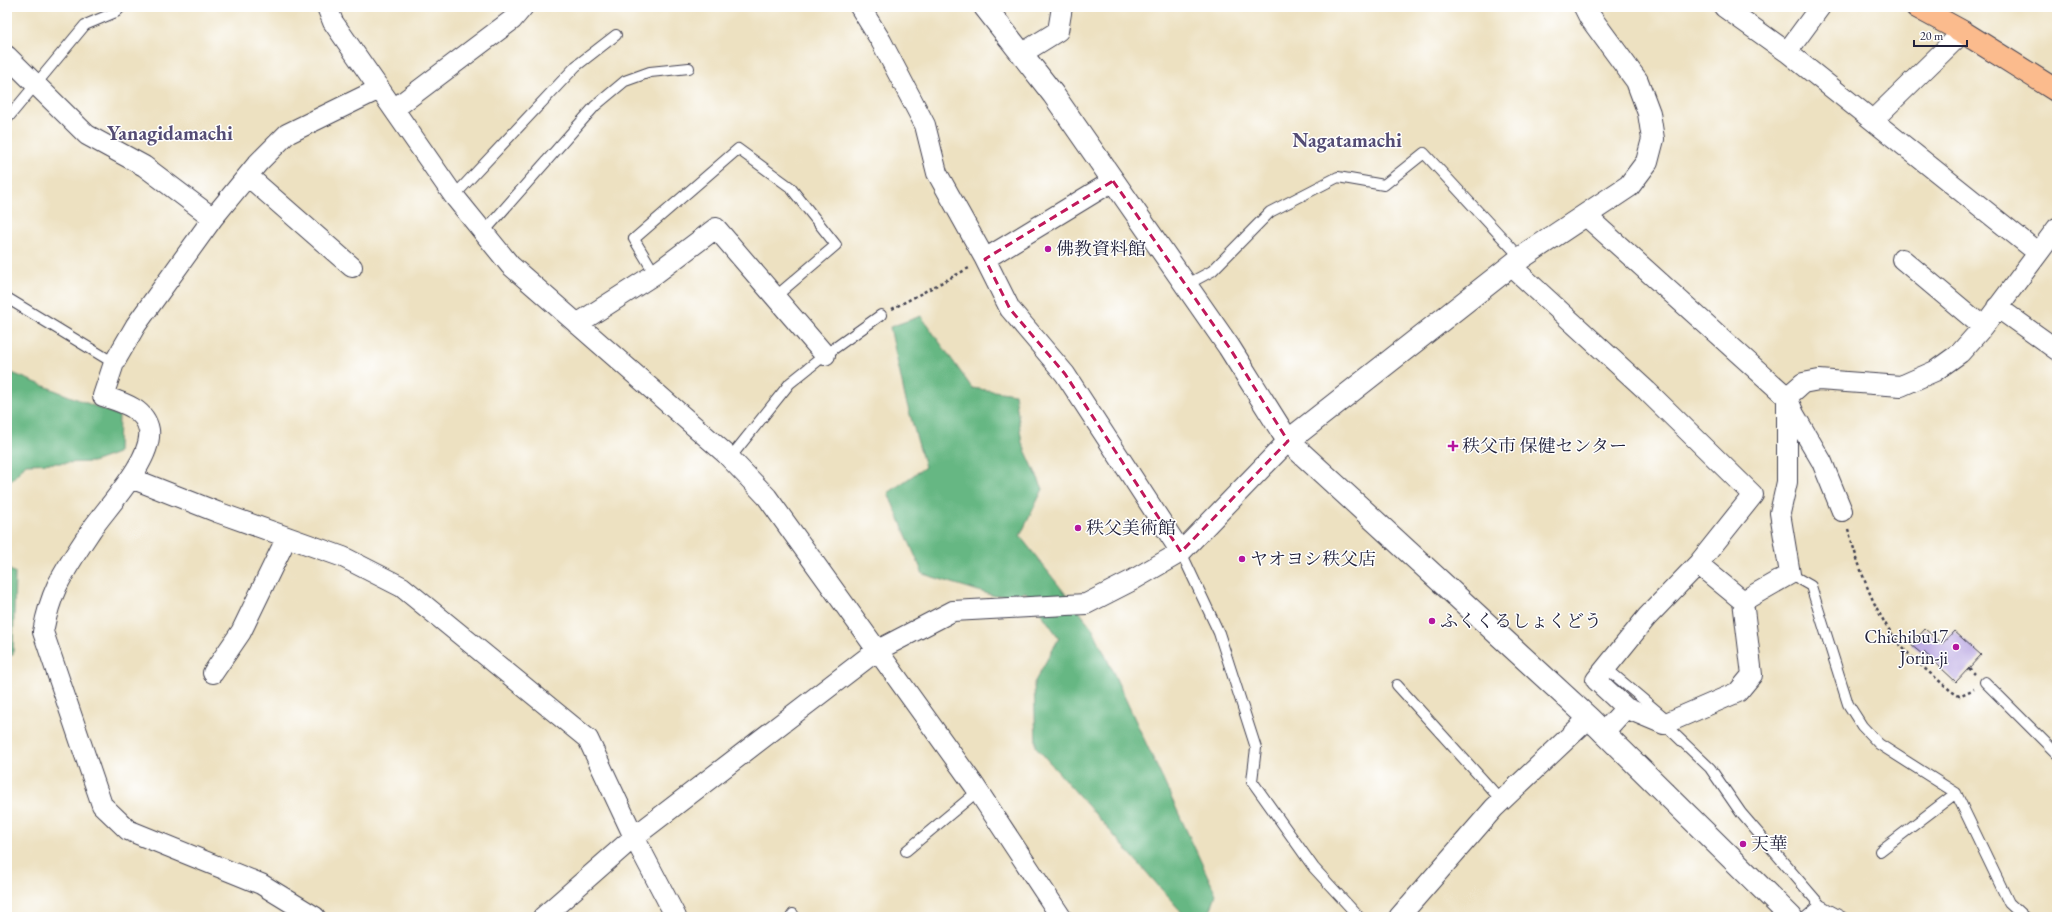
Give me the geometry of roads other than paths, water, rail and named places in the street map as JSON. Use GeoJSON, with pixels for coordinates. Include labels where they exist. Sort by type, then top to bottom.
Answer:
{"type":"FeatureCollection","features":[{"type":"Feature","properties":{"kind":"highway"},"geometry":{"type":"LineString","coordinates":[[1917,7],[1963,32],[2057,91]]}},
{"type":"Feature","properties":{"kind":"street"},"geometry":{"type":"LineString","coordinates":[[327,7],[333,22],[454,196],[510,265],[730,458],[767,497],[876,651],[978,791],[1060,917]]}},
{"type":"Feature","properties":{"kind":"street"},"geometry":{"type":"LineString","coordinates":[[394,108],[512,20],[523,7]]}},
{"type":"Feature","properties":{"kind":"street"},"geometry":{"type":"LineString","coordinates":[[860,7],[881,41],[926,125],[937,173],[985,259],[1010,309],[1066,374],[1181,552]]}},
{"type":"Feature","properties":{"kind":"street"},"geometry":{"type":"LineString","coordinates":[[985,7],[1053,94],[1228,346],[1288,440],[1596,726],[1791,917]]}},
{"type":"Feature","properties":{"kind":"street"},"geometry":{"type":"LineString","coordinates":[[1021,54],[1058,30],[1062,7]]}},
{"type":"Feature","properties":{"kind":"street"},"geometry":{"type":"LineString","coordinates":[[543,917],[634,837],[876,651],[953,611],[1086,604],[1131,581],[1181,552],[1288,440],[1516,262],[1629,186],[1646,162],[1653,139],[1649,113],[1637,80],[1590,17],[1585,7]]}},
{"type":"Feature","properties":{"kind":"street"},"geometry":{"type":"LineString","coordinates":[[1724,7],[1787,52],[2037,252]]}},
{"type":"Feature","properties":{"kind":"street"},"geometry":{"type":"LineString","coordinates":[[1787,52],[1820,7]]}},
{"type":"Feature","properties":{"kind":"street"},"geometry":{"type":"LineString","coordinates":[[1873,120],[1963,32]]}},
{"type":"Feature","properties":{"kind":"street"},"geometry":{"type":"LineString","coordinates":[[7,56],[87,135],[144,166],[213,218]]}},
{"type":"Feature","properties":{"kind":"street"},"geometry":{"type":"LineString","coordinates":[[315,917],[261,884],[128,830],[102,805],[43,632],[47,612],[57,585],[93,528],[131,478],[149,442],[149,430],[144,418],[128,404],[103,396],[114,363],[136,325],[213,218],[248,176],[287,134],[379,89]]}},
{"type":"Feature","properties":{"kind":"street"},"geometry":{"type":"LineString","coordinates":[[248,176],[352,267]]}},
{"type":"Feature","properties":{"kind":"street"},"geometry":{"type":"LineString","coordinates":[[985,259],[1113,181]]}},
{"type":"Feature","properties":{"kind":"street"},"geometry":{"type":"LineString","coordinates":[[1585,215],[1787,397],[1794,414],[1822,462],[1842,511]]}},
{"type":"Feature","properties":{"kind":"street"},"geometry":{"type":"LineString","coordinates":[[578,324],[655,274],[716,228],[825,355]]}},
{"type":"Feature","properties":{"kind":"street"},"geometry":{"type":"LineString","coordinates":[[1743,601],[1790,574],[1780,513],[1786,482],[1787,397],[1803,383],[1819,380],[1901,386],[1935,371],[1954,358],[1982,327],[2037,252],[2057,228]]}},
{"type":"Feature","properties":{"kind":"street"},"geometry":{"type":"LineString","coordinates":[[1902,259],[1982,327]]}},
{"type":"Feature","properties":{"kind":"street"},"geometry":{"type":"LineString","coordinates":[[1516,262],[1753,495],[1698,564],[1647,617],[1596,680],[1626,708],[1666,723],[1738,692],[1752,675],[1743,601],[1698,564]]}},
{"type":"Feature","properties":{"kind":"street"},"geometry":{"type":"LineString","coordinates":[[1997,307],[2057,350]]}},
{"type":"Feature","properties":{"kind":"street"},"geometry":{"type":"LineString","coordinates":[[131,478],[343,557],[402,587],[588,739],[634,837],[676,917]]}},
{"type":"Feature","properties":{"kind":"street"},"geometry":{"type":"LineString","coordinates":[[213,673],[241,632],[287,537]]}},
{"type":"Feature","properties":{"kind":"street"},"geometry":{"type":"LineString","coordinates":[[1399,917],[1502,801],[1596,726],[1626,708]]}},
{"type":"Feature","properties":{"kind":"lane"},"geometry":{"type":"LineString","coordinates":[[7,119],[36,86],[85,25],[116,12],[122,7]]}},
{"type":"Feature","properties":{"kind":"lane"},"geometry":{"type":"LineString","coordinates":[[454,196],[576,66],[616,35]]}},
{"type":"Feature","properties":{"kind":"lane"},"geometry":{"type":"LineString","coordinates":[[484,232],[595,106],[625,81],[650,72],[689,68]]}},
{"type":"Feature","properties":{"kind":"lane"},"geometry":{"type":"LineString","coordinates":[[655,274],[634,239],[738,149],[790,187],[836,245],[775,297]]}},
{"type":"Feature","properties":{"kind":"lane"},"geometry":{"type":"LineString","coordinates":[[1186,285],[1212,271],[1270,212],[1338,177],[1384,185],[1424,153],[1516,262]]}},
{"type":"Feature","properties":{"kind":"lane"},"geometry":{"type":"LineString","coordinates":[[7,298],[114,363]]}},
{"type":"Feature","properties":{"kind":"lane"},"geometry":{"type":"LineString","coordinates":[[730,458],[790,383],[825,355],[881,315]]}},
{"type":"Feature","properties":{"kind":"lane"},"geometry":{"type":"LineString","coordinates":[[1181,552],[1219,633],[1256,748],[1252,781],[1267,805],[1314,868],[1359,917]]}},
{"type":"Feature","properties":{"kind":"lane"},"geometry":{"type":"LineString","coordinates":[[1790,574],[1811,586],[1848,704],[1862,726],[1879,744],[1956,793],[2009,903],[2024,917]]}},
{"type":"Feature","properties":{"kind":"lane"},"geometry":{"type":"LineString","coordinates":[[1606,668],[1666,723],[1710,768],[1741,813],[1820,905],[1842,917]]}},
{"type":"Feature","properties":{"kind":"lane"},"geometry":{"type":"LineString","coordinates":[[1981,679],[2057,754]]}},
{"type":"Feature","properties":{"kind":"lane"},"geometry":{"type":"LineString","coordinates":[[1397,685],[1502,801]]}},
{"type":"Feature","properties":{"kind":"lane"},"geometry":{"type":"LineString","coordinates":[[906,851],[978,791]]}},
{"type":"Feature","properties":{"kind":"lane"},"geometry":{"type":"LineString","coordinates":[[1880,851],[1956,793]]}},
{"type":"Feature","properties":{"kind":"lane"},"geometry":{"type":"LineString","coordinates":[[1806,917],[1820,905]]}},
{"type":"Feature","properties":{"kind":"place","name":"佛教資料館"},"geometry":{"type":"Point","coordinates":[1048,249]}},
{"type":"Feature","properties":{"kind":"place","name":"秩父市 保健センター"},"geometry":{"type":"Point","coordinates":[1453,446]}},
{"type":"Feature","properties":{"kind":"place","name":"秩父美術館"},"geometry":{"type":"Point","coordinates":[1078,528]}},
{"type":"Feature","properties":{"kind":"place","name":"ヤオヨシ秩父店"},"geometry":{"type":"Point","coordinates":[1242,559]}},
{"type":"Feature","properties":{"kind":"place","name":"ふくくるしょくどう"},"geometry":{"type":"Point","coordinates":[1432,621]}},
{"type":"Feature","properties":{"kind":"place","name":"Chichibu17 Jorin-ji"},"geometry":{"type":"Point","coordinates":[1956,647]}},
{"type":"Feature","properties":{"kind":"place","name":"天華"},"geometry":{"type":"Point","coordinates":[1743,844]}},
{"type":"Feature","properties":{"kind":"district","name":"Yanagidamachi"},"geometry":{"type":"Point","coordinates":[170,133]}},
{"type":"Feature","properties":{"kind":"district","name":"Nagatamachi"},"geometry":{"type":"Point","coordinates":[1347,140]}}]}
